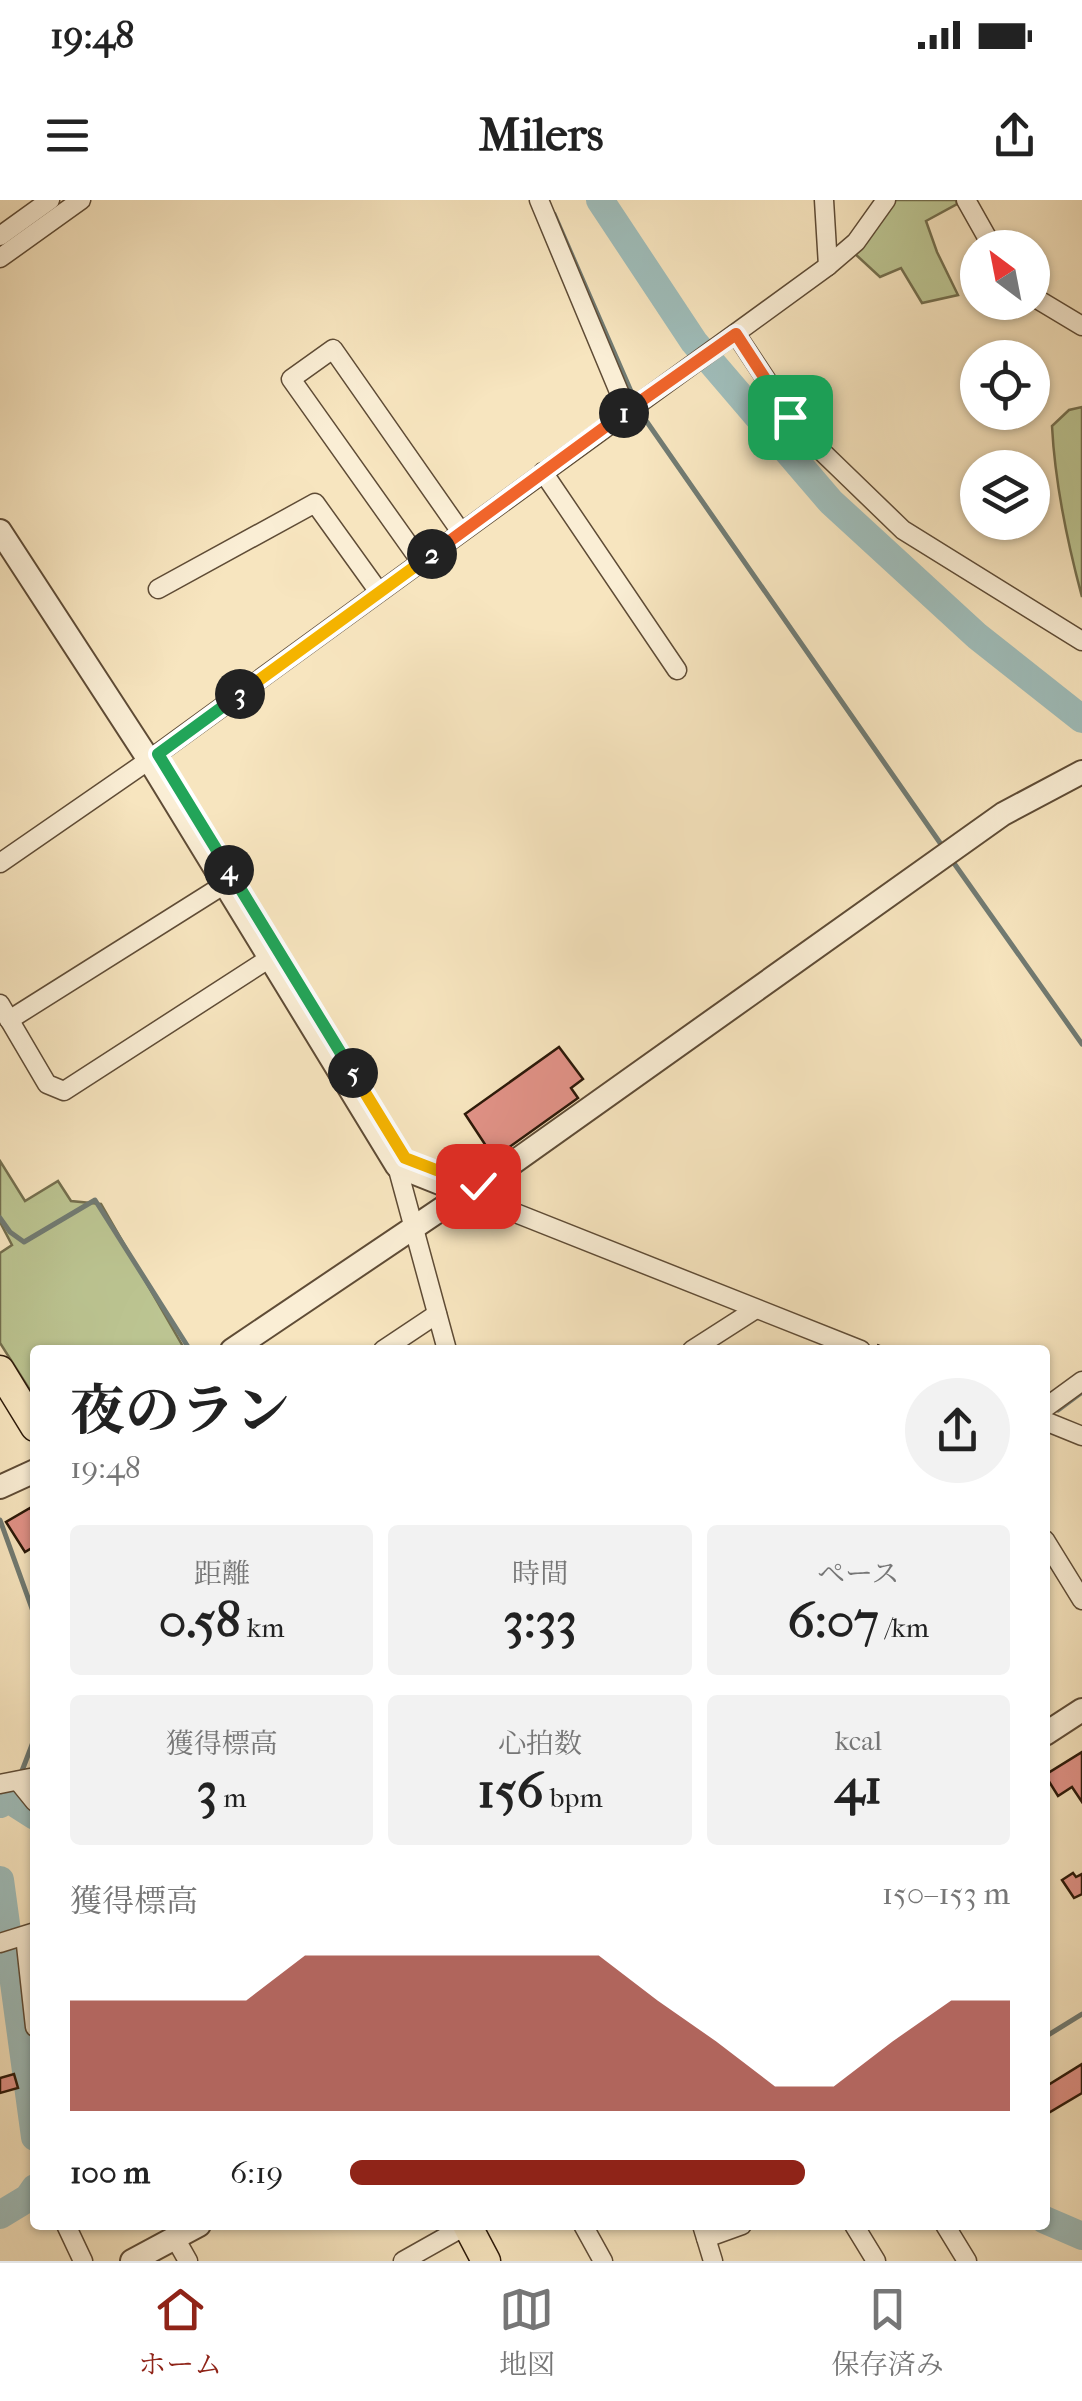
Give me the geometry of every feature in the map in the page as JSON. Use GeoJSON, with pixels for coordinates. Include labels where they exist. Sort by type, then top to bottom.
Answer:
{"type":"FeatureCollection","features":[{"type":"Feature","properties":{"kind":"main road"},"geometry":{"type":"LineString","coordinates":[[0,1370],[30,1419]]}},
{"type":"Feature","properties":{"kind":"main road"},"geometry":{"type":"LineString","coordinates":[[470,2230],[486,2261]]}},
{"type":"Feature","properties":{"kind":"street"},"geometry":{"type":"LineString","coordinates":[[0,236],[50,200]]}},
{"type":"Feature","properties":{"kind":"street"},"geometry":{"type":"LineString","coordinates":[[0,258],[81,200]]}},
{"type":"Feature","properties":{"kind":"street"},"geometry":{"type":"LineString","coordinates":[[539,200],[626,411]]}},
{"type":"Feature","properties":{"kind":"street"},"geometry":{"type":"LineString","coordinates":[[824,200],[828,266]]}},
{"type":"Feature","properties":{"kind":"street"},"geometry":{"type":"LineString","coordinates":[[0,863],[149,760],[828,266],[856,242],[886,200]]}},
{"type":"Feature","properties":{"kind":"street"},"geometry":{"type":"LineString","coordinates":[[966,200],[983,230]]}},
{"type":"Feature","properties":{"kind":"street"},"geometry":{"type":"LineString","coordinates":[[1050,307],[1082,326]]}},
{"type":"Feature","properties":{"kind":"street"},"geometry":{"type":"LineString","coordinates":[[735,335],[790,417],[903,530],[1082,640]]}},
{"type":"Feature","properties":{"kind":"street"},"geometry":{"type":"LineString","coordinates":[[421,562],[292,378],[333,349],[461,532]]}},
{"type":"Feature","properties":{"kind":"street"},"geometry":{"type":"LineString","coordinates":[[543,472],[677,670]]}},
{"type":"Feature","properties":{"kind":"street"},"geometry":{"type":"LineString","coordinates":[[158,589],[314,504],[379,592]]}},
{"type":"Feature","properties":{"kind":"street"},"geometry":{"type":"LineString","coordinates":[[3,543],[149,760],[398,1166],[446,1345]]}},
{"type":"Feature","properties":{"kind":"street"},"geometry":{"type":"LineString","coordinates":[[239,1345],[494,1175],[1002,814],[1082,772]]}},
{"type":"Feature","properties":{"kind":"street"},"geometry":{"type":"LineString","coordinates":[[225,884],[5,1012],[47,1084],[64,1090],[270,958]]}},
{"type":"Feature","properties":{"kind":"street"},"geometry":{"type":"LineString","coordinates":[[398,1166],[756,1309],[864,1345]]}},
{"type":"Feature","properties":{"kind":"street"},"geometry":{"type":"LineString","coordinates":[[700,1345],[756,1309]]}},
{"type":"Feature","properties":{"kind":"street"},"geometry":{"type":"LineString","coordinates":[[390,1345],[437,1314]]}},
{"type":"Feature","properties":{"kind":"street"},"geometry":{"type":"LineString","coordinates":[[1050,1404],[1082,1381]]}},
{"type":"Feature","properties":{"kind":"street"},"geometry":{"type":"LineString","coordinates":[[1050,1423],[1082,1436]]}},
{"type":"Feature","properties":{"kind":"street"},"geometry":{"type":"LineString","coordinates":[[0,1487],[30,1473]]}},
{"type":"Feature","properties":{"kind":"street"},"geometry":{"type":"LineString","coordinates":[[1050,1546],[1076,1576],[1082,1600]]}},
{"type":"Feature","properties":{"kind":"street"},"geometry":{"type":"LineString","coordinates":[[1050,1731],[1082,1710]]}},
{"type":"Feature","properties":{"kind":"street"},"geometry":{"type":"LineString","coordinates":[[0,1943],[30,1934]]}},
{"type":"Feature","properties":{"kind":"street"},"geometry":{"type":"LineString","coordinates":[[68,2230],[83,2261]]}},
{"type":"Feature","properties":{"kind":"street"},"geometry":{"type":"LineString","coordinates":[[132,2261],[190,2230]]}},
{"type":"Feature","properties":{"kind":"street"},"geometry":{"type":"LineString","coordinates":[[403,2261],[458,2230]]}},
{"type":"Feature","properties":{"kind":"street"},"geometry":{"type":"LineString","coordinates":[[586,2230],[603,2261]]}},
{"type":"Feature","properties":{"kind":"street"},"geometry":{"type":"LineString","coordinates":[[857,2230],[876,2261]]}},
{"type":"Feature","properties":{"kind":"street"},"geometry":{"type":"LineString","coordinates":[[949,2230],[967,2261]]}},
{"type":"Feature","properties":{"kind":"street"},"geometry":{"type":"LineString","coordinates":[[704,2232],[713,2261]]}},
{"type":"Feature","properties":{"kind":"street"},"geometry":{"type":"LineString","coordinates":[[175,2238],[188,2261]]}},
{"type":"Feature","properties":{"kind":"green space"},"geometry":{"type":"Polygon","coordinates":[[[895,200],[956,200],[957,204],[926,221],[958,295],[922,303],[901,268],[880,277],[853,252],[873,233],[895,200]]]}},
{"type":"Feature","properties":{"kind":"green space"},"geometry":{"type":"Polygon","coordinates":[[[1082,407],[1082,597],[1062,513],[1052,426],[1069,410],[1082,407]]]}},
{"type":"Feature","properties":{"kind":"green space"},"geometry":{"type":"Polygon","coordinates":[[[0,1161],[25,1201],[58,1181],[71,1201],[101,1204],[182,1345],[30,1345],[30,1390],[0,1343],[0,1253],[12,1245],[0,1222],[0,1161]]]}},
{"type":"Feature","properties":{"kind":"building"},"geometry":{"type":"Polygon","coordinates":[[[559,1047],[583,1079],[571,1088],[578,1098],[494,1158],[465,1114],[559,1047]]]}},
{"type":"Feature","properties":{"kind":"building"},"geometry":{"type":"Polygon","coordinates":[[[30,1508],[30,1549],[25,1552],[6,1522],[30,1508]]]}},
{"type":"Feature","properties":{"kind":"building"},"geometry":{"type":"Polygon","coordinates":[[[1082,1752],[1082,1802],[1072,1787],[1058,1796],[1050,1783],[1050,1772],[1082,1752]]]}},
{"type":"Feature","properties":{"kind":"building"},"geometry":{"type":"Polygon","coordinates":[[[1073,1873],[1076,1877],[1082,1874],[1082,1894],[1074,1898],[1062,1880],[1073,1873]]]}},
{"type":"Feature","properties":{"kind":"building"},"geometry":{"type":"Polygon","coordinates":[[[1082,2064],[1082,2093],[1050,2112],[1050,2084],[1082,2064]]]}},
{"type":"Feature","properties":{"kind":"building"},"geometry":{"type":"Polygon","coordinates":[[[14,2074],[18,2088],[0,2093],[0,2078],[14,2074]]]}},
{"type":"Feature","properties":{"kind":"waterway"},"geometry":{"type":"LineString","coordinates":[[600,200],[694,342],[831,502],[977,636],[1082,719]]}},
{"type":"Feature","properties":{"kind":"waterway"},"geometry":{"type":"LineString","coordinates":[[554,214],[640,412],[945,850]]}},
{"type":"Feature","properties":{"kind":"waterway"},"geometry":{"type":"LineString","coordinates":[[951,859],[1082,1044]]}},
{"type":"Feature","properties":{"kind":"waterway"},"geometry":{"type":"LineString","coordinates":[[0,1218],[24,1242],[95,1200],[187,1345]]}},
{"type":"Feature","properties":{"kind":"waterway"},"geometry":{"type":"LineString","coordinates":[[1058,1410],[1082,1392]]}},
{"type":"Feature","properties":{"kind":"waterway"},"geometry":{"type":"LineString","coordinates":[[0,1520],[30,1603]]}},
{"type":"Feature","properties":{"kind":"waterway"},"geometry":{"type":"LineString","coordinates":[[20,1776],[30,1750]]}},
{"type":"Feature","properties":{"kind":"waterway"},"geometry":{"type":"LineString","coordinates":[[7,1798],[14,1786]]}},
{"type":"Feature","properties":{"kind":"waterway"},"geometry":{"type":"LineString","coordinates":[[0,1804],[7,1798],[30,1813]]}},
{"type":"Feature","properties":{"kind":"waterway"},"geometry":{"type":"LineString","coordinates":[[0,1880],[30,2100]]}},
{"type":"Feature","properties":{"kind":"waterway"},"geometry":{"type":"LineString","coordinates":[[1050,2034],[1082,2014]]}},
{"type":"Feature","properties":{"kind":"waterway"},"geometry":{"type":"LineString","coordinates":[[0,2215],[30,2195]]}},
{"type":"Feature","properties":{"kind":"waterway"},"geometry":{"type":"LineString","coordinates":[[1050,2222],[1082,2236]]}},
{"type":"Feature","properties":{"kind":"route"},"geometry":{"type":"LineString","coordinates":[[478,1186],[405,1158],[158,754],[736,334],[790,417]]}}]}
